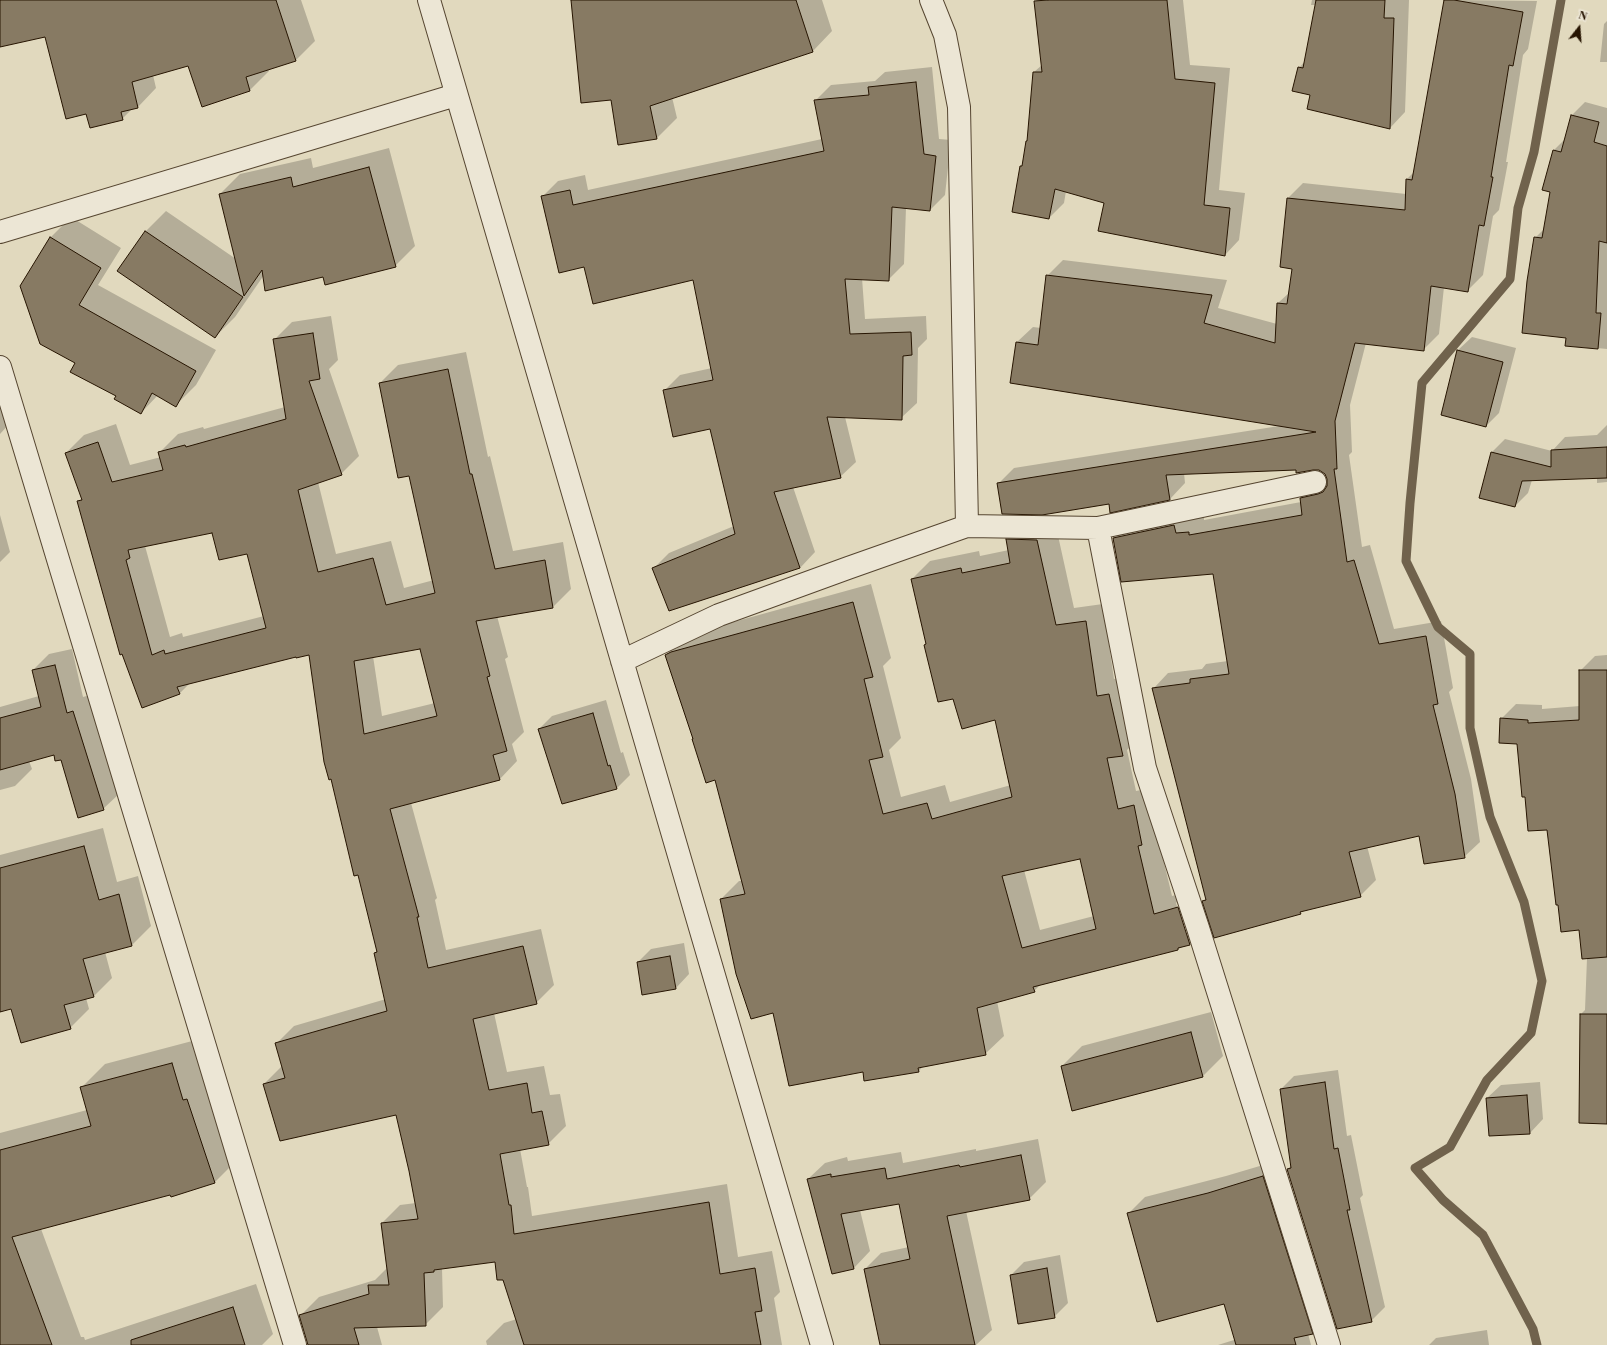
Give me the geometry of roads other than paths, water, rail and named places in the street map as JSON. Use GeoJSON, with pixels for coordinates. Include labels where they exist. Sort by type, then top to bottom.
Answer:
{"type":"FeatureCollection","features":[{"type":"Feature","properties":{"kind":"street"},"geometry":{"type":"LineString","coordinates":[[429,0],[822,1345]]}},
{"type":"Feature","properties":{"kind":"street"},"geometry":{"type":"LineString","coordinates":[[931,0],[945,35],[959,107],[967,526]]}},
{"type":"Feature","properties":{"kind":"street"},"geometry":{"type":"LineString","coordinates":[[0,232],[456,95]]}},
{"type":"Feature","properties":{"kind":"street"},"geometry":{"type":"LineString","coordinates":[[0,367],[295,1345]]}},
{"type":"Feature","properties":{"kind":"street"},"geometry":{"type":"LineString","coordinates":[[622,661],[719,615],[967,526],[1098,528],[1315,482]]}},
{"type":"Feature","properties":{"kind":"street"},"geometry":{"type":"LineString","coordinates":[[1098,528],[1145,768],[1203,943],[1329,1345]]}},
{"type":"Feature","properties":{"kind":"waterway"},"geometry":{"type":"LineString","coordinates":[[1537,1345],[1533,1329],[1483,1235],[1443,1200],[1415,1168],[1450,1147],[1487,1080],[1531,1033],[1542,981],[1524,902],[1490,817],[1470,728],[1470,654],[1438,627],[1406,561],[1410,503],[1422,383],[1510,279],[1518,208],[1534,152],[1561,0]]}}]}
